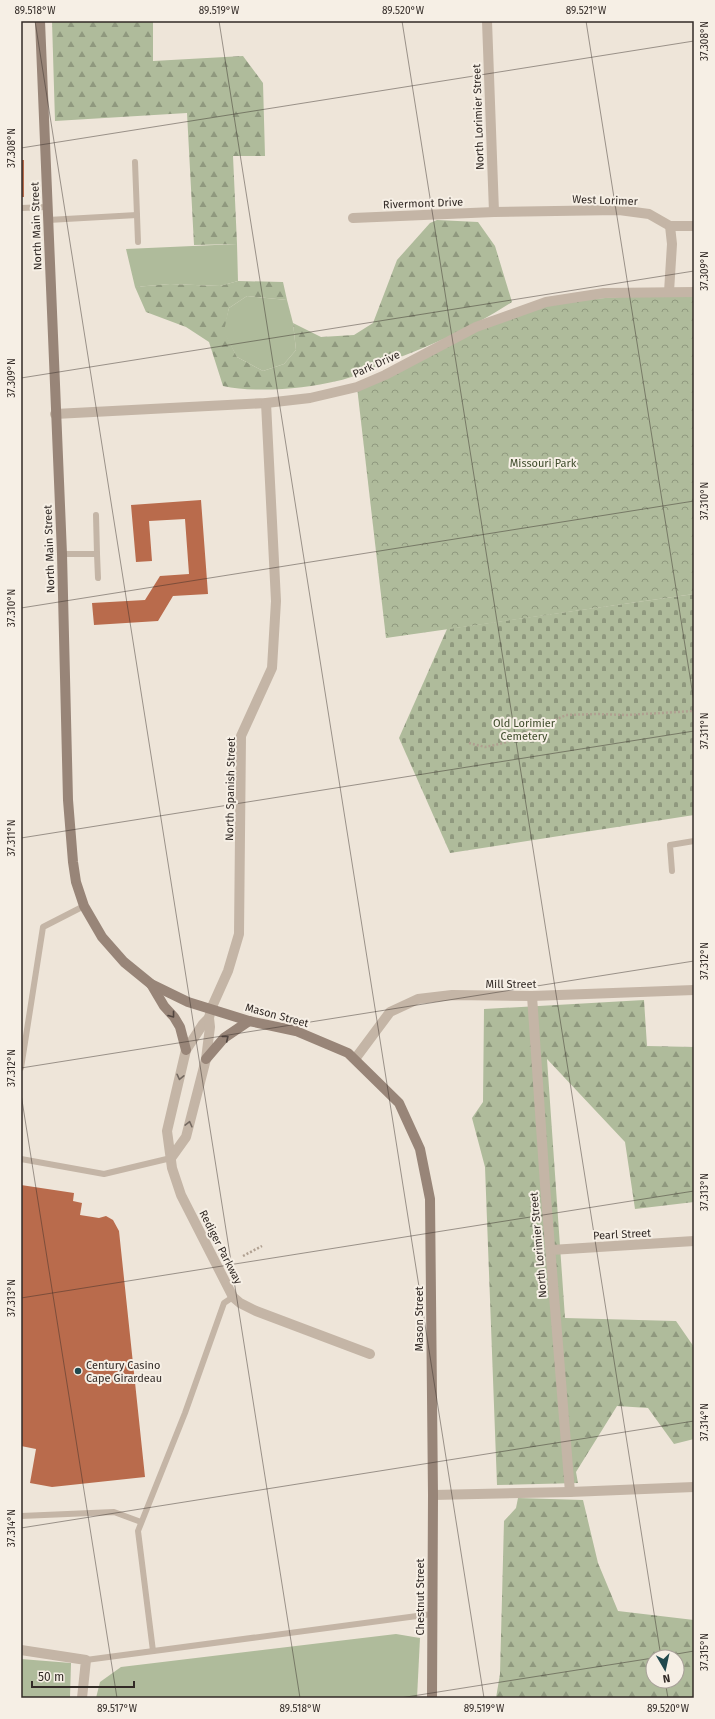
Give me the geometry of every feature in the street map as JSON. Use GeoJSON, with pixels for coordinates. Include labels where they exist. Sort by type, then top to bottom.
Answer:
{"type":"FeatureCollection","features":[{"type":"Feature","properties":{"kind":"main road","name":"North Main Street"},"geometry":{"type":"LineString","coordinates":[[40,21],[55,414],[62,554],[65,726],[71,837],[76,882],[84,906],[102,937],[124,962],[151,984],[210,1013]]}},
{"type":"Feature","properties":{"kind":"main road"},"geometry":{"type":"LineString","coordinates":[[151,984],[164,1006],[174,1017],[180,1027],[186,1050]]}},
{"type":"Feature","properties":{"kind":"main road","name":"Mason Street"},"geometry":{"type":"LineString","coordinates":[[210,1013],[296,1031],[348,1053],[399,1103],[420,1149],[430,1199],[433,1495]]}},
{"type":"Feature","properties":{"kind":"main road"},"geometry":{"type":"LineString","coordinates":[[206,1059],[224,1038],[250,1021]]}},
{"type":"Feature","properties":{"kind":"main road","name":"Chestnut Street"},"geometry":{"type":"LineString","coordinates":[[432,1698],[433,1495]]}},
{"type":"Feature","properties":{"kind":"street","name":"North Lorimier Street"},"geometry":{"type":"LineString","coordinates":[[487,21],[494,212]]}},
{"type":"Feature","properties":{"kind":"street","name":"West Lorimer"},"geometry":{"type":"LineString","coordinates":[[494,212],[619,210],[649,214],[670,226]]}},
{"type":"Feature","properties":{"kind":"street","name":"Rivermont Drive"},"geometry":{"type":"LineString","coordinates":[[353,218],[494,212]]}},
{"type":"Feature","properties":{"kind":"street"},"geometry":{"type":"LineString","coordinates":[[669,292],[672,244],[670,226],[694,226]]}},
{"type":"Feature","properties":{"kind":"street","name":"Park Drive"},"geometry":{"type":"LineString","coordinates":[[55,414],[266,403],[310,398],[357,387],[385,375],[476,327],[546,302],[604,293],[694,292]]}},
{"type":"Feature","properties":{"kind":"street","name":"North Spanish Street"},"geometry":{"type":"LineString","coordinates":[[210,1013],[228,971],[239,934],[241,736],[272,668],[276,601],[266,403]]}},
{"type":"Feature","properties":{"kind":"street","name":"Mill Street"},"geometry":{"type":"LineString","coordinates":[[355,1059],[390,1012],[418,999],[452,995],[532,996],[694,990]]}},
{"type":"Feature","properties":{"kind":"street","name":"North Lorimier Street"},"geometry":{"type":"LineString","coordinates":[[532,996],[570,1492]]}},
{"type":"Feature","properties":{"kind":"street"},"geometry":{"type":"LineString","coordinates":[[171,1158],[186,1136],[206,1059],[210,1027],[210,1013]]}},
{"type":"Feature","properties":{"kind":"street","name":"Rediger Parkway"},"geometry":{"type":"LineString","coordinates":[[210,1013],[186,1050],[167,1132],[176,1182],[181,1196],[233,1297],[240,1304],[370,1354]]}},
{"type":"Feature","properties":{"kind":"street","name":"Pearl Street"},"geometry":{"type":"LineString","coordinates":[[551,1250],[694,1241]]}},
{"type":"Feature","properties":{"kind":"street"},"geometry":{"type":"LineString","coordinates":[[433,1495],[694,1487]]}},
{"type":"Feature","properties":{"kind":"street"},"geometry":{"type":"LineString","coordinates":[[21,1650],[86,1660],[82,1698]]}},
{"type":"Feature","properties":{"kind":"lane"},"geometry":{"type":"LineString","coordinates":[[134,162],[138,242]]}},
{"type":"Feature","properties":{"kind":"lane"},"geometry":{"type":"LineString","coordinates":[[21,208],[47,208]]}},
{"type":"Feature","properties":{"kind":"lane"},"geometry":{"type":"LineString","coordinates":[[48,220],[137,215]]}},
{"type":"Feature","properties":{"kind":"lane"},"geometry":{"type":"LineString","coordinates":[[96,515],[98,578]]}},
{"type":"Feature","properties":{"kind":"lane"},"geometry":{"type":"LineString","coordinates":[[62,554],[97,554]]}},
{"type":"Feature","properties":{"kind":"lane"},"geometry":{"type":"LineString","coordinates":[[672,871],[670,845],[694,841]]}},
{"type":"Feature","properties":{"kind":"lane"},"geometry":{"type":"LineString","coordinates":[[21,1068],[43,927],[84,906]]}},
{"type":"Feature","properties":{"kind":"lane"},"geometry":{"type":"LineString","coordinates":[[21,1025],[29,1019]]}},
{"type":"Feature","properties":{"kind":"lane"},"geometry":{"type":"LineString","coordinates":[[21,1159],[104,1174],[171,1158]]}},
{"type":"Feature","properties":{"kind":"lane"},"geometry":{"type":"LineString","coordinates":[[153,1651],[138,1531],[184,1413],[224,1303],[233,1297]]}},
{"type":"Feature","properties":{"kind":"lane"},"geometry":{"type":"LineString","coordinates":[[21,1516],[114,1512],[141,1522]]}},
{"type":"Feature","properties":{"kind":"lane"},"geometry":{"type":"LineString","coordinates":[[86,1660],[432,1614]]}},
{"type":"Feature","properties":{"kind":"path"},"geometry":{"type":"LineString","coordinates":[[469,743],[486,747],[504,743],[566,715],[627,715],[694,711]]}},
{"type":"Feature","properties":{"kind":"path"},"geometry":{"type":"LineString","coordinates":[[243,1256],[262,1246]]}},
{"type":"Feature","properties":{"kind":"green space"},"geometry":{"type":"Polygon","coordinates":[[[52,21],[153,21],[153,61],[243,56],[263,83],[265,156],[233,156],[237,244],[194,245],[187,113],[55,121],[52,21]]]}},
{"type":"Feature","properties":{"kind":"green space"},"geometry":{"type":"Polygon","coordinates":[[[437,220],[478,222],[495,246],[512,302],[480,321],[414,352],[348,378],[324,384],[265,390],[223,386],[209,342],[186,327],[146,312],[135,287],[170,284],[220,286],[238,281],[283,282],[287,300],[247,296],[229,308],[224,331],[237,357],[263,371],[284,364],[296,350],[293,323],[321,337],[354,335],[373,323],[397,260],[430,223],[437,220]]]}},
{"type":"Feature","properties":{"kind":"green space"},"geometry":{"type":"Polygon","coordinates":[[[237,244],[238,281],[220,286],[170,284],[135,287],[126,249],[237,244]]]}},
{"type":"Feature","properties":{"kind":"green space","name":"Missouri Park"},"geometry":{"type":"Polygon","coordinates":[[[694,292],[694,594],[386,638],[357,387],[476,327],[546,302],[694,292]]]}},
{"type":"Feature","properties":{"kind":"green space"},"geometry":{"type":"Polygon","coordinates":[[[247,296],[287,300],[293,323],[296,350],[284,364],[263,371],[237,357],[223,331],[229,308],[247,296]]]}},
{"type":"Feature","properties":{"kind":"green space","name":"Old Lorimier Cemetery"},"geometry":{"type":"Polygon","coordinates":[[[694,594],[694,815],[450,853],[399,738],[447,629],[694,594]]]}},
{"type":"Feature","properties":{"kind":"green space"},"geometry":{"type":"Polygon","coordinates":[[[644,1000],[647,1046],[694,1047],[694,1202],[635,1209],[625,1142],[547,1059],[565,1318],[676,1321],[694,1347],[694,1439],[674,1444],[648,1408],[617,1406],[576,1472],[578,1483],[497,1485],[485,1167],[472,1118],[483,1102],[484,1009],[644,1000]]]}},
{"type":"Feature","properties":{"kind":"green space"},"geometry":{"type":"Polygon","coordinates":[[[518,1498],[583,1500],[598,1563],[618,1611],[694,1620],[694,1698],[496,1698],[500,1674],[504,1521],[516,1508],[518,1498]]]}},
{"type":"Feature","properties":{"kind":"green space"},"geometry":{"type":"Polygon","coordinates":[[[396,1634],[420,1638],[417,1698],[96,1698],[100,1682],[121,1667],[396,1634]]]}},
{"type":"Feature","properties":{"kind":"green space"},"geometry":{"type":"Polygon","coordinates":[[[21,1659],[71,1663],[70,1698],[21,1698],[21,1659]]]}},
{"type":"Feature","properties":{"kind":"building"},"geometry":{"type":"Polygon","coordinates":[[[21,160],[24,160],[24,197],[21,197],[21,160]]]}},
{"type":"Feature","properties":{"kind":"building"},"geometry":{"type":"Polygon","coordinates":[[[201,500],[208,594],[173,596],[158,621],[94,625],[92,603],[145,600],[160,576],[189,574],[185,519],[149,521],[152,561],[136,562],[131,505],[201,500]]]}},
{"type":"Feature","properties":{"kind":"building","name":"Century Casino Cape Girardeau"},"geometry":{"type":"Polygon","coordinates":[[[21,1185],[74,1193],[73,1201],[82,1203],[80,1215],[99,1218],[106,1216],[113,1220],[119,1231],[145,1477],[52,1487],[30,1483],[36,1449],[21,1446],[21,1185]]]}},
{"type":"Feature","properties":{"kind":"place","name":"Century Casino Cape Girardeau"},"geometry":{"type":"Point","coordinates":[78,1371]}}]}
